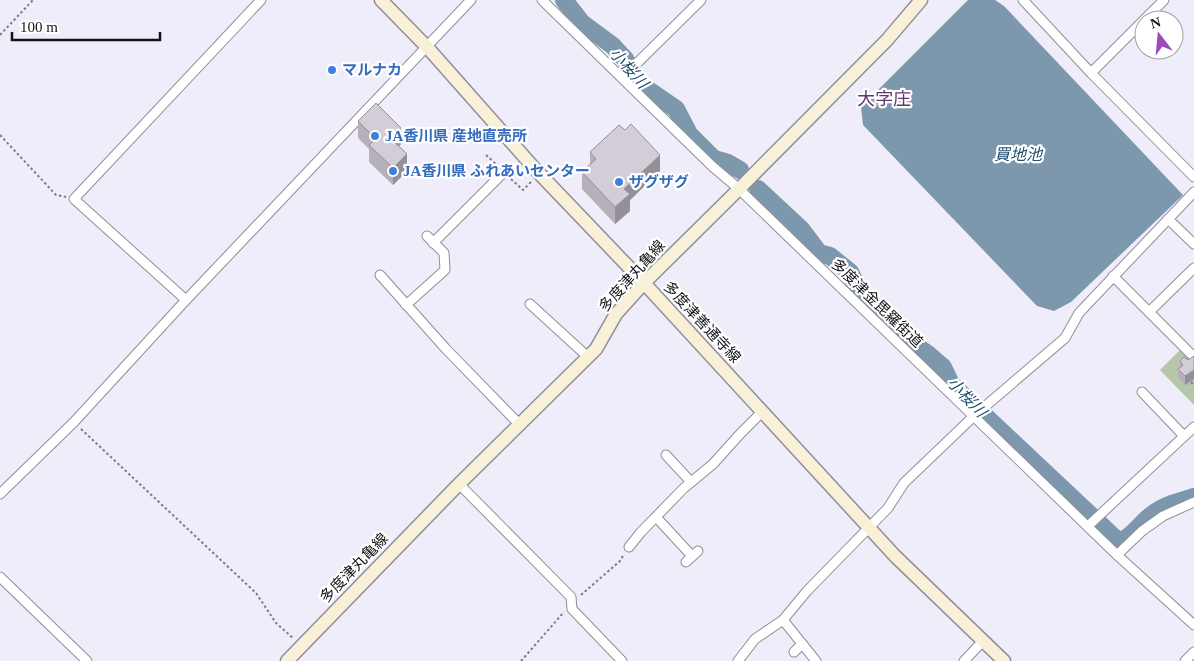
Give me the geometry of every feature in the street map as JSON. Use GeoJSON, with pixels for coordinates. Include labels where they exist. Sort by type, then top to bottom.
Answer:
{"type":"FeatureCollection","features":[{"type":"Feature","properties":{"kind":"main road","name":"多度津善通寺線"},"geometry":{"type":"LineString","coordinates":[[381,0],[427,47],[535,169],[644,283],[894,556],[1004,661]]}},
{"type":"Feature","properties":{"kind":"main road","name":"多度津丸亀線"},"geometry":{"type":"LineString","coordinates":[[287,661],[458,484],[596,349],[616,314],[644,283],[739,190],[886,40],[921,0]]}},
{"type":"Feature","properties":{"kind":"street"},"geometry":{"type":"LineString","coordinates":[[186,300],[74,199],[261,0]]}},
{"type":"Feature","properties":{"kind":"street"},"geometry":{"type":"LineString","coordinates":[[0,494],[74,422],[186,300],[471,0]]}},
{"type":"Feature","properties":{"kind":"street","name":"多度津金毘羅街道"},"geometry":{"type":"LineString","coordinates":[[542,0],[624,75],[712,166],[974,415],[1117,555],[1194,625]]}},
{"type":"Feature","properties":{"kind":"street"},"geometry":{"type":"LineString","coordinates":[[624,75],[702,0]]}},
{"type":"Feature","properties":{"kind":"street"},"geometry":{"type":"LineString","coordinates":[[1023,0],[1091,73],[1194,177]]}},
{"type":"Feature","properties":{"kind":"street"},"geometry":{"type":"LineString","coordinates":[[1154,10],[1163,0]]}},
{"type":"Feature","properties":{"kind":"street"},"geometry":{"type":"LineString","coordinates":[[1091,73],[1134,30]]}},
{"type":"Feature","properties":{"kind":"street"},"geometry":{"type":"LineString","coordinates":[[406,305],[445,270],[444,253],[430,239],[504,172]]}},
{"type":"Feature","properties":{"kind":"street"},"geometry":{"type":"LineString","coordinates":[[738,661],[754,639],[782,620],[807,591],[888,508],[904,483],[974,415],[1065,338],[1078,313],[1194,192]]}},
{"type":"Feature","properties":{"kind":"street"},"geometry":{"type":"LineString","coordinates":[[1168,219],[1194,244]]}},
{"type":"Feature","properties":{"kind":"street"},"geometry":{"type":"LineString","coordinates":[[1149,312],[1194,268]]}},
{"type":"Feature","properties":{"kind":"street"},"geometry":{"type":"LineString","coordinates":[[380,275],[446,349],[520,424]]}},
{"type":"Feature","properties":{"kind":"street"},"geometry":{"type":"LineString","coordinates":[[1114,276],[1193,353]]}},
{"type":"Feature","properties":{"kind":"street"},"geometry":{"type":"LineString","coordinates":[[530,304],[588,357]]}},
{"type":"Feature","properties":{"kind":"street"},"geometry":{"type":"LineString","coordinates":[[1142,392],[1161,405],[1184,436]]}},
{"type":"Feature","properties":{"kind":"street"},"geometry":{"type":"LineString","coordinates":[[629,547],[656,517],[691,482],[713,464],[762,412]]}},
{"type":"Feature","properties":{"kind":"street"},"geometry":{"type":"LineString","coordinates":[[1088,526],[1194,427]]}},
{"type":"Feature","properties":{"kind":"street"},"geometry":{"type":"LineString","coordinates":[[666,455],[691,482]]}},
{"type":"Feature","properties":{"kind":"street"},"geometry":{"type":"LineString","coordinates":[[458,484],[571,597],[572,606],[622,661]]}},
{"type":"Feature","properties":{"kind":"street"},"geometry":{"type":"LineString","coordinates":[[1117,555],[1142,531],[1163,516],[1194,502]]}},
{"type":"Feature","properties":{"kind":"street"},"geometry":{"type":"LineString","coordinates":[[656,517],[692,556]]}},
{"type":"Feature","properties":{"kind":"street"},"geometry":{"type":"LineString","coordinates":[[0,577],[88,661]]}},
{"type":"Feature","properties":{"kind":"street"},"geometry":{"type":"LineString","coordinates":[[782,620],[816,661]]}},
{"type":"Feature","properties":{"kind":"street"},"geometry":{"type":"LineString","coordinates":[[964,661],[983,640]]}},
{"type":"Feature","properties":{"kind":"street"},"geometry":{"type":"LineString","coordinates":[[794,652],[802,644]]}},
{"type":"Feature","properties":{"kind":"street"},"geometry":{"type":"LineString","coordinates":[[1185,661],[1194,652]]}},
{"type":"Feature","properties":{"kind":"path"},"geometry":{"type":"LineString","coordinates":[[0,35],[33,0]]}},
{"type":"Feature","properties":{"kind":"path"},"geometry":{"type":"LineString","coordinates":[[0,135],[56,194],[74,199]]}},
{"type":"Feature","properties":{"kind":"path"},"geometry":{"type":"LineString","coordinates":[[1191,382],[1194,385]]}},
{"type":"Feature","properties":{"kind":"path"},"geometry":{"type":"LineString","coordinates":[[74,422],[256,593],[276,623],[302,645]]}},
{"type":"Feature","properties":{"kind":"path"},"geometry":{"type":"LineString","coordinates":[[521,661],[565,611],[620,561],[629,547]]}},
{"type":"Feature","properties":{"kind":"green space"},"geometry":{"type":"Polygon","coordinates":[[[1181,349],[1194,363],[1194,405],[1160,370],[1181,349]]]}},
{"type":"Feature","properties":{"kind":"water","name":"買地池"},"geometry":{"type":"Polygon","coordinates":[[[968,0],[995,0],[1004,6],[1183,195],[1071,302],[1054,311],[1037,306],[863,125],[861,107],[968,0]]]}},
{"type":"Feature","properties":{"kind":"building"},"geometry":{"type":"Polygon","coordinates":[[[376,103],[401,128],[390,138],[407,154],[393,168],[369,145],[376,139],[358,121],[376,103]]]}},
{"type":"Feature","properties":{"kind":"building","name":"ザグザグ"},"geometry":{"type":"Polygon","coordinates":[[[631,124],[660,155],[624,189],[630,194],[615,207],[582,172],[596,159],[590,152],[619,125],[625,130],[631,124]]]}},
{"type":"Feature","properties":{"kind":"building"},"geometry":{"type":"Polygon","coordinates":[[[1194,356],[1194,370],[1185,376],[1178,369],[1183,365],[1180,361],[1184,357],[1188,360],[1194,356]]]}},
{"type":"Feature","properties":{"kind":"waterway","name":"小桜川"},"geometry":{"type":"LineString","coordinates":[[564,0],[582,23],[613,46],[625,59],[636,78],[644,87],[676,109],[689,134],[714,159],[728,163],[740,170]]}},
{"type":"Feature","properties":{"kind":"waterway","name":"小桜川"},"geometry":{"type":"LineString","coordinates":[[758,189],[801,229],[819,253],[830,256],[850,272],[864,301],[896,332],[943,367],[951,384],[1119,542],[1129,537],[1149,517],[1158,511],[1194,497]]}},
{"type":"Feature","properties":{"kind":"place","name":"マルナカ"},"geometry":{"type":"Point","coordinates":[332,70]}},
{"type":"Feature","properties":{"kind":"place","name":"JA香川県 産地直売所"},"geometry":{"type":"Point","coordinates":[375,136]}},
{"type":"Feature","properties":{"kind":"place","name":"JA香川県 ふれあいセンター"},"geometry":{"type":"Point","coordinates":[393,171]}},
{"type":"Feature","properties":{"kind":"place","name":"ザグザグ"},"geometry":{"type":"Point","coordinates":[619,182]}},
{"type":"Feature","properties":{"kind":"district","name":"大字庄"},"geometry":{"type":"Point","coordinates":[884,99]}}]}
